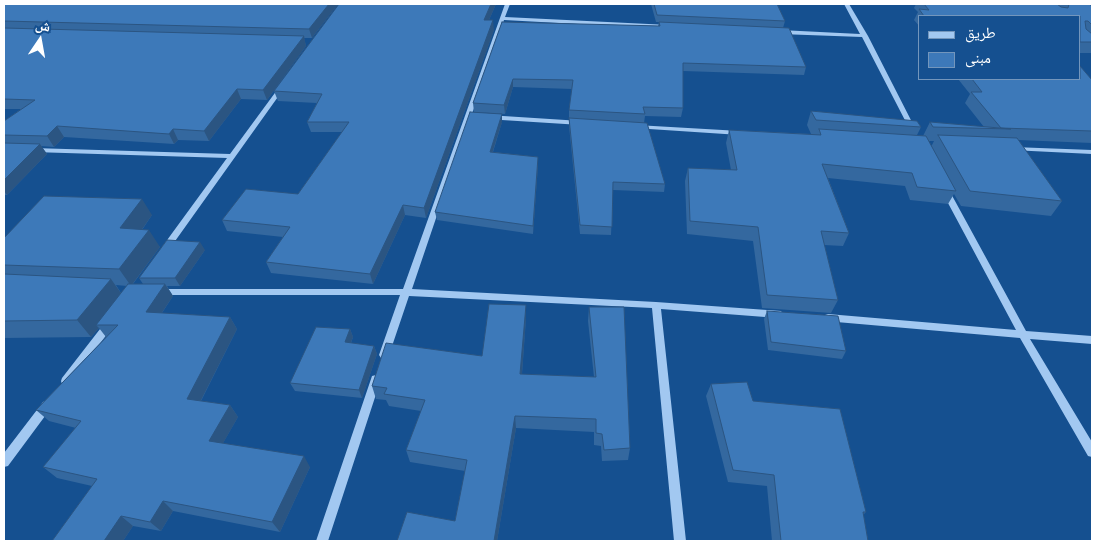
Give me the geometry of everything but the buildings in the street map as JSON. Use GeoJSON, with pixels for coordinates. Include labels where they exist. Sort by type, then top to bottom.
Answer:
{"type":"FeatureCollection","features":[{"type":"Feature","properties":{"kind":"street"},"geometry":{"type":"LineString","coordinates":[[322,541],[405,292],[469,116],[507,4]]}},
{"type":"Feature","properties":{"kind":"street"},"geometry":{"type":"LineString","coordinates":[[847,4],[916,136]]}},
{"type":"Feature","properties":{"kind":"street"},"geometry":{"type":"LineString","coordinates":[[502,18],[679,27]]}},
{"type":"Feature","properties":{"kind":"street"},"geometry":{"type":"LineString","coordinates":[[777,32],[865,36]]}},
{"type":"Feature","properties":{"kind":"street"},"geometry":{"type":"LineString","coordinates":[[157,260],[285,83]]}},
{"type":"Feature","properties":{"kind":"street"},"geometry":{"type":"LineString","coordinates":[[469,116],[586,123]]}},
{"type":"Feature","properties":{"kind":"street"},"geometry":{"type":"LineString","coordinates":[[626,126],[744,133]]}},
{"type":"Feature","properties":{"kind":"street"},"geometry":{"type":"LineString","coordinates":[[1006,148],[1092,152]]}},
{"type":"Feature","properties":{"kind":"street"},"geometry":{"type":"LineString","coordinates":[[24,149],[233,156]]}},
{"type":"Feature","properties":{"kind":"street"},"geometry":{"type":"LineString","coordinates":[[939,179],[1022,333],[1092,452]]}},
{"type":"Feature","properties":{"kind":"street"},"geometry":{"type":"LineString","coordinates":[[153,292],[405,292],[656,305],[784,315]]}},
{"type":"Feature","properties":{"kind":"street"},"geometry":{"type":"LineString","coordinates":[[656,305],[680,541]]}},
{"type":"Feature","properties":{"kind":"street"},"geometry":{"type":"LineString","coordinates":[[63,384],[116,315]]}},
{"type":"Feature","properties":{"kind":"street"},"geometry":{"type":"LineString","coordinates":[[814,317],[1092,340]]}},
{"type":"Feature","properties":{"kind":"street"},"geometry":{"type":"LineString","coordinates":[[4,462],[51,400]]}}]}
